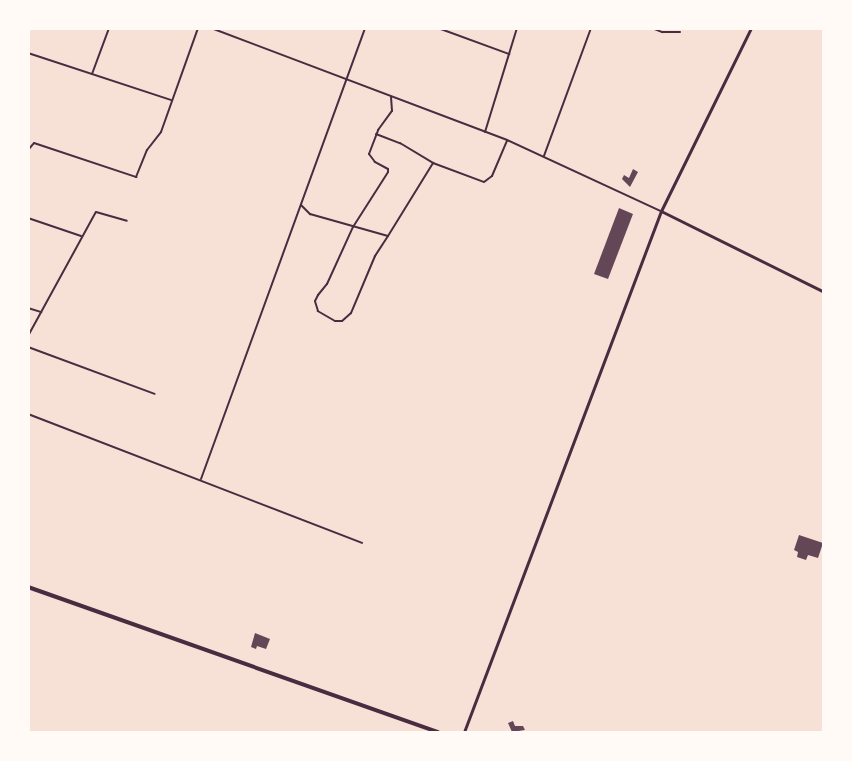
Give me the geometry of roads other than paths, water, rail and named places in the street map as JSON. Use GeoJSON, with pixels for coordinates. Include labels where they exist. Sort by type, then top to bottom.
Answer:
{"type":"FeatureCollection","features":[{"type":"Feature","properties":{"kind":"main road"},"geometry":{"type":"LineString","coordinates":[[28,587],[438,732]]}},
{"type":"Feature","properties":{"kind":"street"},"geometry":{"type":"LineString","coordinates":[[92,74],[109,28]]}},
{"type":"Feature","properties":{"kind":"street"},"geometry":{"type":"LineString","coordinates":[[28,150],[34,143],[136,177],[147,150],[161,132],[198,28]]}},
{"type":"Feature","properties":{"kind":"street"},"geometry":{"type":"LineString","coordinates":[[211,28],[507,140],[661,211],[824,292]]}},
{"type":"Feature","properties":{"kind":"street"},"geometry":{"type":"LineString","coordinates":[[201,479],[365,28]]}},
{"type":"Feature","properties":{"kind":"street"},"geometry":{"type":"LineString","coordinates":[[438,28],[509,54]]}},
{"type":"Feature","properties":{"kind":"street"},"geometry":{"type":"LineString","coordinates":[[485,132],[517,28]]}},
{"type":"Feature","properties":{"kind":"street"},"geometry":{"type":"LineString","coordinates":[[652,28],[662,32],[680,32]]}},
{"type":"Feature","properties":{"kind":"street"},"geometry":{"type":"LineString","coordinates":[[464,732],[661,211],[751,28]]}},
{"type":"Feature","properties":{"kind":"street"},"geometry":{"type":"LineString","coordinates":[[28,53],[171,100]]}},
{"type":"Feature","properties":{"kind":"street"},"geometry":{"type":"LineString","coordinates":[[391,97],[393,111],[376,134],[369,154],[375,162],[388,169],[388,172],[353,227],[327,284],[315,301],[318,311],[335,321],[342,321],[351,313],[375,256],[433,163]]}},
{"type":"Feature","properties":{"kind":"street"},"geometry":{"type":"LineString","coordinates":[[376,134],[400,143],[433,163],[484,182],[492,176],[507,140]]}},
{"type":"Feature","properties":{"kind":"street"},"geometry":{"type":"LineString","coordinates":[[301,205],[310,214],[388,236]]}},
{"type":"Feature","properties":{"kind":"street"},"geometry":{"type":"LineString","coordinates":[[28,336],[96,212],[127,221]]}},
{"type":"Feature","properties":{"kind":"street"},"geometry":{"type":"LineString","coordinates":[[28,218],[81,236]]}},
{"type":"Feature","properties":{"kind":"street"},"geometry":{"type":"LineString","coordinates":[[28,308],[41,312]]}},
{"type":"Feature","properties":{"kind":"street"},"geometry":{"type":"LineString","coordinates":[[28,346],[155,394]]}},
{"type":"Feature","properties":{"kind":"street"},"geometry":{"type":"LineString","coordinates":[[28,414],[362,543]]}},
{"type":"Feature","properties":{"kind":"lane"},"geometry":{"type":"LineString","coordinates":[[544,156],[591,28]]}}]}
